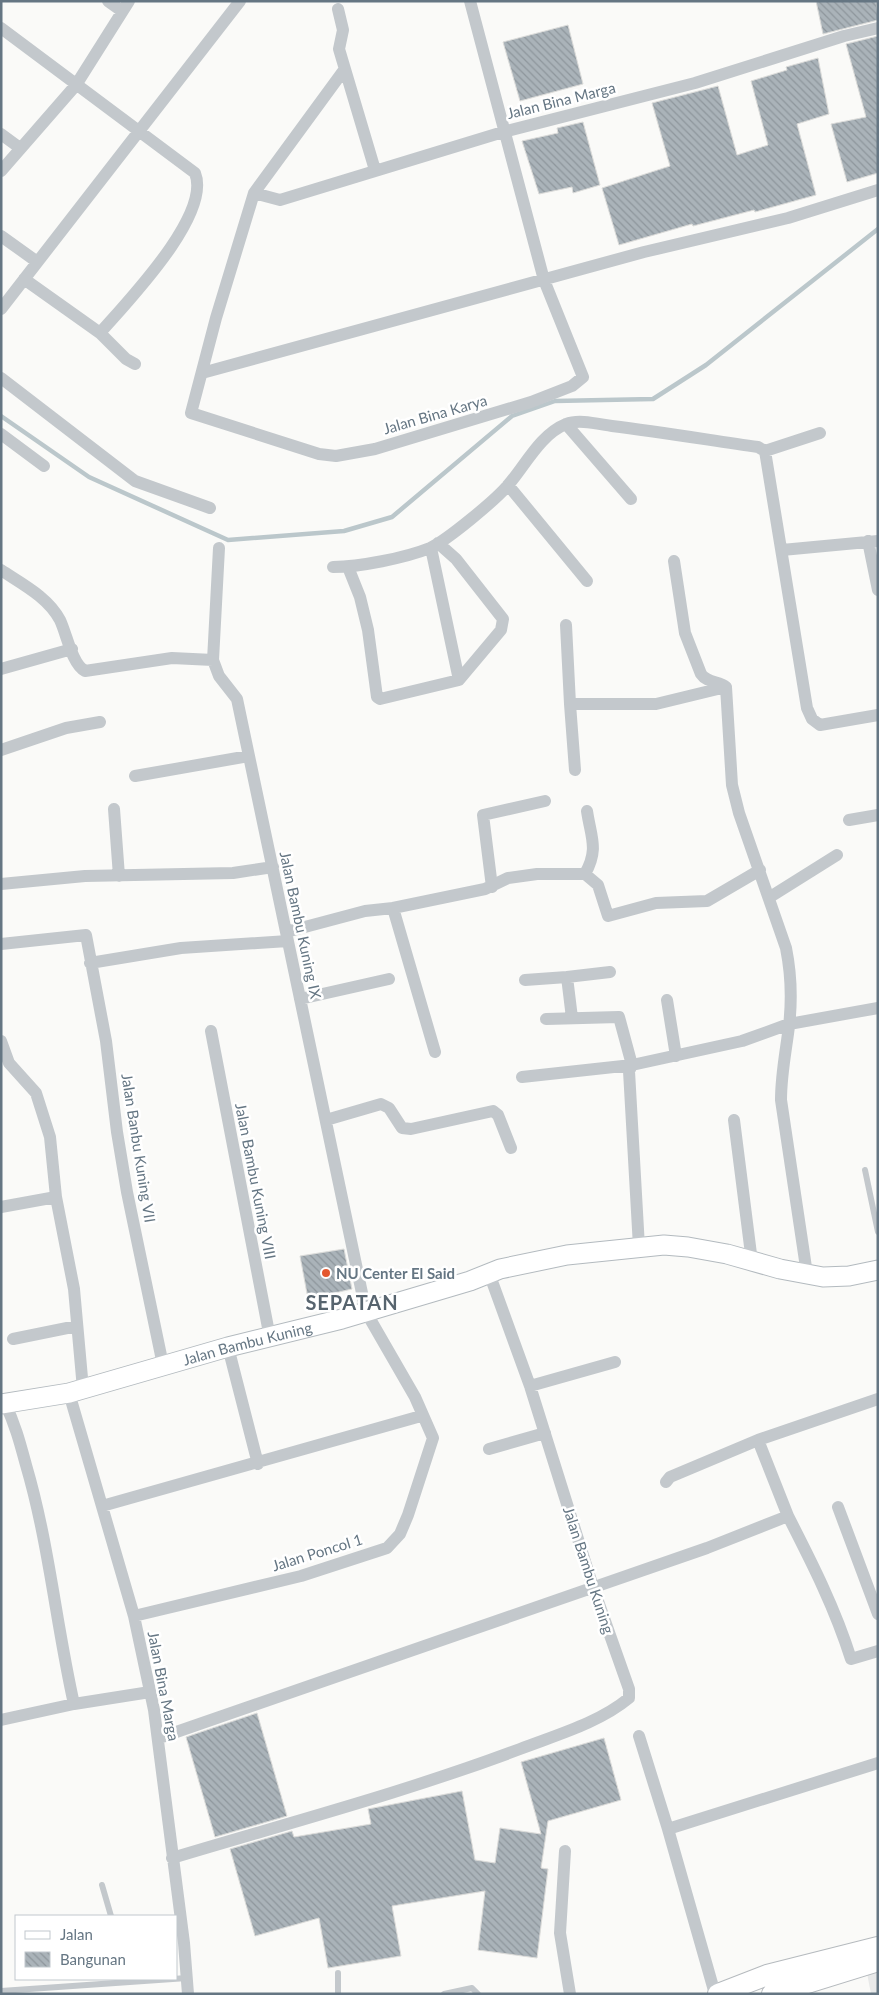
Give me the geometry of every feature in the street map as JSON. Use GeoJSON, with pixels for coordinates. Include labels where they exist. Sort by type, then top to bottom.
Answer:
{"type":"FeatureCollection","features":[{"type":"Feature","properties":{"kind":"main road"},"geometry":{"type":"LineString","coordinates":[[716,1994],[767,1975],[878,1947]]}},
{"type":"Feature","properties":{"kind":"main road"},"geometry":{"type":"LineString","coordinates":[[772,1994],[803,1988],[878,1961]]}},
{"type":"Feature","properties":{"kind":"street"},"geometry":{"type":"LineString","coordinates":[[1,171],[76,85],[126,6],[108,1]]}},
{"type":"Feature","properties":{"kind":"street"},"geometry":{"type":"LineString","coordinates":[[470,1],[503,132],[544,280]]}},
{"type":"Feature","properties":{"kind":"street"},"geometry":{"type":"LineString","coordinates":[[1,309],[36,261],[238,2]]}},
{"type":"Feature","properties":{"kind":"street"},"geometry":{"type":"LineString","coordinates":[[338,9],[343,30],[339,50],[375,170]]}},
{"type":"Feature","properties":{"kind":"street"},"geometry":{"type":"LineString","coordinates":[[1,28],[195,173],[198,182],[187,221],[164,258],[100,334]]}},
{"type":"Feature","properties":{"kind":"street","name":"Jalan Bina Marga"},"geometry":{"type":"LineString","coordinates":[[254,193],[280,200],[503,132],[717,77],[844,36],[878,28]]}},
{"type":"Feature","properties":{"kind":"street"},"geometry":{"type":"LineString","coordinates":[[202,373],[254,193],[344,70]]}},
{"type":"Feature","properties":{"kind":"street"},"geometry":{"type":"LineString","coordinates":[[1,134],[20,148]]}},
{"type":"Feature","properties":{"kind":"street"},"geometry":{"type":"LineString","coordinates":[[202,373],[644,252],[788,218],[878,190]]}},
{"type":"Feature","properties":{"kind":"street"},"geometry":{"type":"LineString","coordinates":[[1,236],[36,261]]}},
{"type":"Feature","properties":{"kind":"street"},"geometry":{"type":"LineString","coordinates":[[24,279],[100,334],[126,359],[135,364]]}},
{"type":"Feature","properties":{"kind":"street","name":"Jalan Bina Karya"},"geometry":{"type":"LineString","coordinates":[[202,373],[191,413],[319,454],[336,456],[375,448],[555,394],[572,386],[583,376],[544,280]]}},
{"type":"Feature","properties":{"kind":"street"},"geometry":{"type":"LineString","coordinates":[[1,378],[135,481],[210,508]]}},
{"type":"Feature","properties":{"kind":"street"},"geometry":{"type":"LineString","coordinates":[[333,567],[348,567],[434,545],[508,486],[536,449],[549,436],[566,424],[577,422],[635,429],[758,447],[765,451],[820,433]]}},
{"type":"Feature","properties":{"kind":"street"},"geometry":{"type":"LineString","coordinates":[[566,424],[631,500]]}},
{"type":"Feature","properties":{"kind":"street"},"geometry":{"type":"LineString","coordinates":[[1,434],[44,466]]}},
{"type":"Feature","properties":{"kind":"street"},"geometry":{"type":"LineString","coordinates":[[765,451],[807,708],[812,719],[820,725],[878,715]]}},
{"type":"Feature","properties":{"kind":"street"},"geometry":{"type":"LineString","coordinates":[[508,486],[587,581]]}},
{"type":"Feature","properties":{"kind":"street"},"geometry":{"type":"LineString","coordinates":[[782,550],[873,541],[878,590]]}},
{"type":"Feature","properties":{"kind":"street"},"geometry":{"type":"LineString","coordinates":[[434,545],[460,680]]}},
{"type":"Feature","properties":{"kind":"street"},"geometry":{"type":"LineString","coordinates":[[348,567],[360,596],[368,630],[377,697],[380,699],[460,680],[501,630],[503,619],[456,559],[434,545]]}},
{"type":"Feature","properties":{"kind":"street","name":"Jalan Bambu Kuning IX"},"geometry":{"type":"LineString","coordinates":[[219,548],[213,660],[219,676],[237,699],[366,1312],[415,1397],[421,1416],[432,1433]]}},
{"type":"Feature","properties":{"kind":"street"},"geometry":{"type":"LineString","coordinates":[[674,561],[685,633],[701,674],[706,680],[722,684],[726,687]]}},
{"type":"Feature","properties":{"kind":"street"},"geometry":{"type":"LineString","coordinates":[[1,570],[46,601],[59,618],[72,649],[76,665],[85,671],[172,658],[213,660]]}},
{"type":"Feature","properties":{"kind":"street"},"geometry":{"type":"LineString","coordinates":[[566,625],[575,770]]}},
{"type":"Feature","properties":{"kind":"street"},"geometry":{"type":"LineString","coordinates":[[1,669],[72,649]]}},
{"type":"Feature","properties":{"kind":"street"},"geometry":{"type":"LineString","coordinates":[[570,704],[656,704],[726,687]]}},
{"type":"Feature","properties":{"kind":"street"},"geometry":{"type":"LineString","coordinates":[[726,687],[732,784],[739,813],[786,948],[790,969],[789,1024],[781,1080],[781,1100],[807,1274]]}},
{"type":"Feature","properties":{"kind":"street"},"geometry":{"type":"LineString","coordinates":[[1,750],[66,728],[100,722]]}},
{"type":"Feature","properties":{"kind":"street"},"geometry":{"type":"LineString","coordinates":[[135,776],[249,756]]}},
{"type":"Feature","properties":{"kind":"street"},"geometry":{"type":"LineString","coordinates":[[492,887],[483,815],[546,801]]}},
{"type":"Feature","properties":{"kind":"street"},"geometry":{"type":"LineString","coordinates":[[114,809],[119,876]]}},
{"type":"Feature","properties":{"kind":"street"},"geometry":{"type":"LineString","coordinates":[[585,874],[593,860],[593,835],[588,811]]}},
{"type":"Feature","properties":{"kind":"street"},"geometry":{"type":"LineString","coordinates":[[849,820],[878,815]]}},
{"type":"Feature","properties":{"kind":"street"},"geometry":{"type":"LineString","coordinates":[[770,898],[837,855]]}},
{"type":"Feature","properties":{"kind":"street"},"geometry":{"type":"LineString","coordinates":[[1,884],[85,876],[233,873],[273,867]]}},
{"type":"Feature","properties":{"kind":"street"},"geometry":{"type":"LineString","coordinates":[[90,963],[181,948],[287,936],[366,911],[393,908],[492,887],[508,878],[537,874],[585,874],[598,885],[608,916],[656,903],[707,901],[760,870]]}},
{"type":"Feature","properties":{"kind":"street"},"geometry":{"type":"LineString","coordinates":[[393,908],[435,1052]]}},
{"type":"Feature","properties":{"kind":"street","name":"Jalan Banbu Kuning VII"},"geometry":{"type":"LineString","coordinates":[[1,944],[86,934],[106,1041],[117,1132],[127,1192],[163,1365]]}},
{"type":"Feature","properties":{"kind":"street"},"geometry":{"type":"LineString","coordinates":[[524,980],[610,972]]}},
{"type":"Feature","properties":{"kind":"street"},"geometry":{"type":"LineString","coordinates":[[567,976],[572,1018]]}},
{"type":"Feature","properties":{"kind":"street"},"geometry":{"type":"LineString","coordinates":[[300,999],[389,980]]}},
{"type":"Feature","properties":{"kind":"street"},"geometry":{"type":"LineString","coordinates":[[667,1000],[676,1056]]}},
{"type":"Feature","properties":{"kind":"street"},"geometry":{"type":"LineString","coordinates":[[522,1077],[632,1065],[742,1041],[789,1024],[878,1008]]}},
{"type":"Feature","properties":{"kind":"street"},"geometry":{"type":"LineString","coordinates":[[546,1018],[619,1017],[632,1065],[629,1071],[631,1127],[639,1247]]}},
{"type":"Feature","properties":{"kind":"street","name":"Jalan Bambu Kuning VIII"},"geometry":{"type":"LineString","coordinates":[[211,1031],[270,1338]]}},
{"type":"Feature","properties":{"kind":"street","name":"Jalan Bina Marga"},"geometry":{"type":"LineString","coordinates":[[1,1041],[9,1063],[36,1093],[50,1138],[56,1197],[74,1289],[77,1326],[76,1391],[102,1506],[134,1616],[159,1738],[188,1994]]}},
{"type":"Feature","properties":{"kind":"street"},"geometry":{"type":"LineString","coordinates":[[326,1120],[382,1104],[389,1108],[402,1128],[412,1129],[493,1111],[498,1114],[511,1148]]}},
{"type":"Feature","properties":{"kind":"street"},"geometry":{"type":"LineString","coordinates":[[734,1120],[752,1262]]}},
{"type":"Feature","properties":{"kind":"street"},"geometry":{"type":"LineString","coordinates":[[1,1207],[56,1197]]}},
{"type":"Feature","properties":{"kind":"street","name":"Jalan Bambu Kuning"},"geometry":{"type":"LineString","coordinates":[[3,1404],[76,1391],[228,1347],[270,1338],[366,1312],[489,1273],[540,1260],[664,1245],[688,1247],[807,1274],[849,1276],[878,1270]]}},
{"type":"Feature","properties":{"kind":"street","name":"Jalan Bambu Kuning"},"geometry":{"type":"LineString","coordinates":[[172,1858],[468,1768],[575,1728],[621,1705],[630,1698],[629,1689],[593,1587],[530,1386],[489,1273]]}},
{"type":"Feature","properties":{"kind":"street"},"geometry":{"type":"LineString","coordinates":[[13,1340],[77,1326]]}},
{"type":"Feature","properties":{"kind":"street"},"geometry":{"type":"LineString","coordinates":[[228,1347],[258,1464]]}},
{"type":"Feature","properties":{"kind":"street"},"geometry":{"type":"LineString","coordinates":[[530,1386],[615,1362]]}},
{"type":"Feature","properties":{"kind":"street"},"geometry":{"type":"LineString","coordinates":[[666,1482],[670,1477],[758,1440],[878,1398]]}},
{"type":"Feature","properties":{"kind":"street"},"geometry":{"type":"LineString","coordinates":[[3,1404],[16,1428],[38,1505],[59,1632],[74,1704]]}},
{"type":"Feature","properties":{"kind":"street"},"geometry":{"type":"LineString","coordinates":[[102,1506],[258,1464],[421,1416]]}},
{"type":"Feature","properties":{"kind":"street"},"geometry":{"type":"LineString","coordinates":[[489,1449],[545,1432]]}},
{"type":"Feature","properties":{"kind":"street","name":"Jalan Poncol 1"},"geometry":{"type":"LineString","coordinates":[[134,1616],[301,1576],[387,1548],[400,1534],[408,1515],[432,1443],[432,1433]]}},
{"type":"Feature","properties":{"kind":"street"},"geometry":{"type":"LineString","coordinates":[[758,1440],[788,1516],[824,1585],[841,1626],[851,1659],[878,1651]]}},
{"type":"Feature","properties":{"kind":"street"},"geometry":{"type":"LineString","coordinates":[[838,1507],[878,1614]]}},
{"type":"Feature","properties":{"kind":"street"},"geometry":{"type":"LineString","coordinates":[[159,1738],[707,1548],[788,1516]]}},
{"type":"Feature","properties":{"kind":"street"},"geometry":{"type":"LineString","coordinates":[[1,1720],[74,1704],[150,1692]]}},
{"type":"Feature","properties":{"kind":"street"},"geometry":{"type":"LineString","coordinates":[[639,1736],[716,1994]]}},
{"type":"Feature","properties":{"kind":"street"},"geometry":{"type":"LineString","coordinates":[[668,1829],[878,1763]]}},
{"type":"Feature","properties":{"kind":"street"},"geometry":{"type":"LineString","coordinates":[[564,1851],[560,1933],[570,1994]]}},
{"type":"Feature","properties":{"kind":"lane"},"geometry":{"type":"LineString","coordinates":[[865,1170],[878,1232]]}},
{"type":"Feature","properties":{"kind":"lane"},"geometry":{"type":"LineString","coordinates":[[102,1885],[111,1915]]}},
{"type":"Feature","properties":{"kind":"lane"},"geometry":{"type":"LineString","coordinates":[[338,1973],[338,1994]]}},
{"type":"Feature","properties":{"kind":"lane"},"geometry":{"type":"LineString","coordinates":[[178,1978],[187,1978]]}},
{"type":"Feature","properties":{"kind":"lane"},"geometry":{"type":"LineString","coordinates":[[1,1991],[131,1980]]}},
{"type":"Feature","properties":{"kind":"lane"},"geometry":{"type":"LineString","coordinates":[[444,1994],[472,1988],[478,1994]]}},
{"type":"Feature","properties":{"kind":"shaded area"},"geometry":{"type":"Polygon","coordinates":[[[878,1964],[878,1994],[871,1994],[866,1968],[878,1964]]]}},
{"type":"Feature","properties":{"kind":"building"},"geometry":{"type":"Polygon","coordinates":[[[816,1],[876,1],[878,20],[823,34],[816,1]]]}},
{"type":"Feature","properties":{"kind":"building"},"geometry":{"type":"Polygon","coordinates":[[[568,25],[583,84],[520,101],[503,42],[568,25]]]}},
{"type":"Feature","properties":{"kind":"building"},"geometry":{"type":"Polygon","coordinates":[[[878,36],[878,173],[847,182],[831,124],[866,117],[846,44],[878,36]]]}},
{"type":"Feature","properties":{"kind":"building"},"geometry":{"type":"Polygon","coordinates":[[[818,58],[829,114],[797,124],[816,195],[755,212],[754,210],[693,226],[692,224],[619,245],[602,188],[670,166],[652,103],[718,86],[737,155],[768,145],[751,81],[787,70],[786,67],[818,58]]]}},
{"type":"Feature","properties":{"kind":"building"},"geometry":{"type":"Polygon","coordinates":[[[583,122],[600,185],[573,193],[572,187],[539,194],[522,141],[558,133],[557,128],[583,122]]]}},
{"type":"Feature","properties":{"kind":"building","name":"NU Center El Said"},"geometry":{"type":"Polygon","coordinates":[[[344,1249],[352,1289],[308,1299],[300,1256],[344,1249]]]}},
{"type":"Feature","properties":{"kind":"building"},"geometry":{"type":"Polygon","coordinates":[[[257,1713],[287,1816],[215,1837],[186,1737],[257,1713]]]}},
{"type":"Feature","properties":{"kind":"building"},"geometry":{"type":"Polygon","coordinates":[[[604,1738],[621,1800],[548,1821],[541,1868],[548,1869],[537,1958],[478,1950],[485,1891],[392,1906],[401,1956],[328,1968],[319,1918],[255,1936],[230,1849],[292,1831],[294,1837],[371,1824],[368,1809],[462,1791],[475,1860],[495,1863],[500,1828],[541,1834],[521,1762],[604,1738]]]}},
{"type":"Feature","properties":{"kind":"waterway"},"geometry":{"type":"LineString","coordinates":[[1,416],[89,477],[228,540],[344,531],[392,517],[512,416],[555,401],[653,399],[706,365],[878,229]]}},
{"type":"Feature","properties":{"kind":"place","name":"NU Center El Said"},"geometry":{"type":"Point","coordinates":[326,1273]}},
{"type":"Feature","properties":{"kind":"district","name":"SEPATAN"},"geometry":{"type":"Point","coordinates":[352,1302]}}]}
